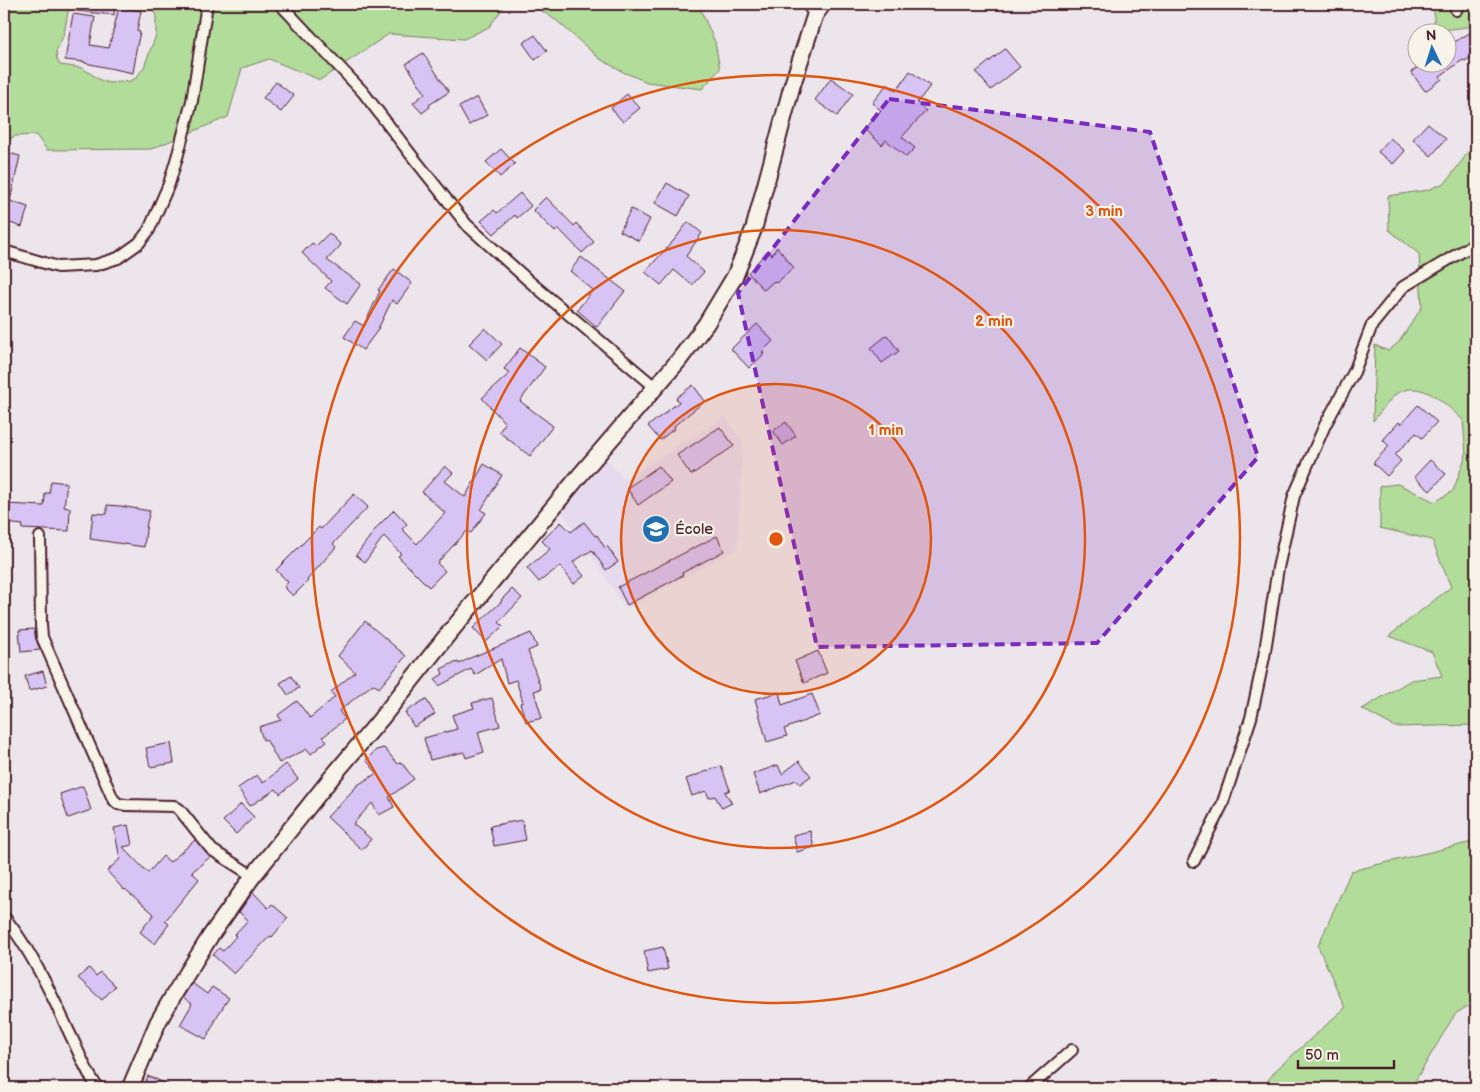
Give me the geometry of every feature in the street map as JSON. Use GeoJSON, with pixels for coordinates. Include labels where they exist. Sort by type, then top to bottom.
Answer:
{"type":"FeatureCollection","features":[{"type":"Feature","properties":{"kind":"main road"},"geometry":{"type":"LineString","coordinates":[[130,1088],[158,1022],[173,996],[211,935],[253,876],[445,638],[655,387],[680,360],[706,324],[735,276],[754,228],[815,8]]}},
{"type":"Feature","properties":{"kind":"street"},"geometry":{"type":"LineString","coordinates":[[4,251],[58,266],[96,265],[118,258],[139,243],[149,230],[169,184],[178,154],[192,101],[207,4]]}},
{"type":"Feature","properties":{"kind":"street"},"geometry":{"type":"LineString","coordinates":[[280,4],[363,92],[468,225],[529,281],[655,387]]}},
{"type":"Feature","properties":{"kind":"street"},"geometry":{"type":"LineString","coordinates":[[1194,861],[1222,805],[1251,718],[1264,657],[1278,568],[1294,496],[1325,425],[1354,372],[1372,325],[1403,287],[1476,243]]}},
{"type":"Feature","properties":{"kind":"street"},"geometry":{"type":"LineString","coordinates":[[40,537],[42,638],[113,800],[118,804],[126,805],[174,806],[179,809],[212,850],[253,876]]}},
{"type":"Feature","properties":{"kind":"street"},"geometry":{"type":"LineString","coordinates":[[4,917],[31,957],[88,1073],[98,1088]]}},
{"type":"Feature","properties":{"kind":"street"},"geometry":{"type":"LineString","coordinates":[[1029,1088],[1072,1050]]}},
{"type":"Feature","properties":{"kind":"highlighted area"},"geometry":{"type":"Polygon","coordinates":[[[889,99],[1150,132],[1258,457],[1097,643],[817,647],[738,293],[889,99]]]}},
{"type":"Feature","properties":{"kind":"shaded area","name":"École"},"geometry":{"type":"Polygon","coordinates":[[[725,416],[743,443],[737,549],[626,609],[560,509],[606,458],[624,480],[725,416]]]}},
{"type":"Feature","properties":{"kind":"green space"},"geometry":{"type":"Polygon","coordinates":[[[4,4],[71,4],[64,34],[56,52],[57,59],[60,65],[82,68],[102,81],[109,83],[130,81],[136,78],[144,67],[156,35],[156,15],[147,4],[506,4],[489,27],[464,39],[389,34],[320,80],[269,59],[242,68],[228,117],[151,149],[47,150],[36,135],[15,136],[4,143],[4,4]]]}},
{"type":"Feature","properties":{"kind":"green space"},"geometry":{"type":"Polygon","coordinates":[[[509,4],[698,4],[715,42],[720,69],[702,89],[647,82],[623,72],[600,59],[557,21],[534,6],[509,4]]]}},
{"type":"Feature","properties":{"kind":"green space"},"geometry":{"type":"Polygon","coordinates":[[[1434,4],[1476,4],[1476,26],[1458,28],[1458,22],[1434,22],[1434,4]]]}},
{"type":"Feature","properties":{"kind":"green space"},"geometry":{"type":"Polygon","coordinates":[[[1470,150],[1476,152],[1476,725],[1395,727],[1362,709],[1411,680],[1442,676],[1432,652],[1389,636],[1451,587],[1432,540],[1380,528],[1380,486],[1398,484],[1435,502],[1453,491],[1466,455],[1463,420],[1442,401],[1426,392],[1408,389],[1399,392],[1373,421],[1375,345],[1388,351],[1399,342],[1422,307],[1419,254],[1389,230],[1388,196],[1428,190],[1446,182],[1470,150]]]}},
{"type":"Feature","properties":{"kind":"green space"},"geometry":{"type":"Polygon","coordinates":[[[1476,841],[1476,1001],[1455,1014],[1411,1088],[1262,1088],[1276,1070],[1345,1008],[1318,946],[1351,871],[1476,841]]]}},
{"type":"Feature","properties":{"kind":"building"},"geometry":{"type":"Polygon","coordinates":[[[76,4],[115,4],[114,15],[76,11],[76,4]]]}},
{"type":"Feature","properties":{"kind":"building"},"geometry":{"type":"Polygon","coordinates":[[[119,7],[141,11],[137,31],[140,32],[133,73],[85,62],[65,60],[73,14],[95,17],[90,45],[109,48],[119,7]]]}},
{"type":"Feature","properties":{"kind":"building"},"geometry":{"type":"Polygon","coordinates":[[[1476,29],[1476,54],[1458,63],[1458,40],[1476,29]]]}},
{"type":"Feature","properties":{"kind":"building"},"geometry":{"type":"Polygon","coordinates":[[[535,35],[547,51],[535,60],[523,43],[535,35]]]}},
{"type":"Feature","properties":{"kind":"building"},"geometry":{"type":"Polygon","coordinates":[[[1005,49],[1020,67],[991,90],[976,72],[1005,49]]]}},
{"type":"Feature","properties":{"kind":"building"},"geometry":{"type":"Polygon","coordinates":[[[423,53],[449,92],[429,105],[430,107],[422,113],[413,103],[425,93],[406,64],[423,53]]]}},
{"type":"Feature","properties":{"kind":"building"},"geometry":{"type":"Polygon","coordinates":[[[910,71],[930,86],[917,103],[926,111],[902,137],[915,148],[906,157],[886,140],[882,145],[864,129],[881,110],[872,103],[887,84],[896,91],[910,71]]]}},
{"type":"Feature","properties":{"kind":"building"},"geometry":{"type":"Polygon","coordinates":[[[1411,72],[1446,72],[1440,76],[1442,79],[1425,91],[1411,72]]]}},
{"type":"Feature","properties":{"kind":"building"},"geometry":{"type":"Polygon","coordinates":[[[831,78],[853,94],[837,116],[815,100],[831,78]]]}},
{"type":"Feature","properties":{"kind":"building"},"geometry":{"type":"Polygon","coordinates":[[[276,82],[294,96],[281,112],[263,98],[276,82]]]}},
{"type":"Feature","properties":{"kind":"building"},"geometry":{"type":"Polygon","coordinates":[[[627,94],[640,108],[623,122],[611,108],[627,94]]]}},
{"type":"Feature","properties":{"kind":"building"},"geometry":{"type":"Polygon","coordinates":[[[477,97],[487,115],[469,125],[459,107],[477,97]]]}},
{"type":"Feature","properties":{"kind":"building"},"geometry":{"type":"Polygon","coordinates":[[[1428,123],[1446,139],[1431,156],[1413,139],[1428,123]]]}},
{"type":"Feature","properties":{"kind":"building"},"geometry":{"type":"Polygon","coordinates":[[[1390,138],[1405,151],[1393,164],[1378,152],[1390,138]]]}},
{"type":"Feature","properties":{"kind":"building"},"geometry":{"type":"Polygon","coordinates":[[[501,149],[515,164],[500,177],[486,162],[501,149]]]}},
{"type":"Feature","properties":{"kind":"building"},"geometry":{"type":"Polygon","coordinates":[[[4,152],[20,156],[10,201],[28,207],[22,227],[4,221],[6,209],[4,209],[4,152]]]}},
{"type":"Feature","properties":{"kind":"building"},"geometry":{"type":"Polygon","coordinates":[[[667,183],[689,196],[678,216],[655,203],[667,183]]]}},
{"type":"Feature","properties":{"kind":"building"},"geometry":{"type":"Polygon","coordinates":[[[520,193],[531,206],[517,218],[515,215],[494,234],[481,221],[494,210],[497,213],[520,193]]]}},
{"type":"Feature","properties":{"kind":"building"},"geometry":{"type":"Polygon","coordinates":[[[546,197],[574,226],[576,223],[594,242],[582,253],[558,228],[555,232],[533,210],[546,197]]]}},
{"type":"Feature","properties":{"kind":"building"},"geometry":{"type":"Polygon","coordinates":[[[631,209],[650,219],[639,241],[620,231],[631,209]]]}},
{"type":"Feature","properties":{"kind":"building"},"geometry":{"type":"Polygon","coordinates":[[[688,222],[702,233],[686,256],[704,272],[692,285],[674,270],[661,285],[645,272],[688,222]]]}},
{"type":"Feature","properties":{"kind":"building"},"geometry":{"type":"Polygon","coordinates":[[[329,233],[341,245],[327,260],[361,284],[347,304],[325,288],[331,281],[302,253],[312,243],[316,246],[329,233]]]}},
{"type":"Feature","properties":{"kind":"building"},"geometry":{"type":"Polygon","coordinates":[[[777,247],[794,268],[764,290],[748,273],[767,251],[772,255],[777,247]]]}},
{"type":"Feature","properties":{"kind":"building"},"geometry":{"type":"Polygon","coordinates":[[[581,257],[625,291],[597,327],[577,310],[593,290],[570,271],[581,257]]]}},
{"type":"Feature","properties":{"kind":"building"},"geometry":{"type":"Polygon","coordinates":[[[394,269],[412,283],[397,304],[392,300],[377,331],[363,350],[344,337],[355,321],[364,326],[380,291],[378,290],[394,269]]]}},
{"type":"Feature","properties":{"kind":"building"},"geometry":{"type":"Polygon","coordinates":[[[757,324],[773,341],[762,352],[764,354],[749,368],[731,349],[757,324]]]}},
{"type":"Feature","properties":{"kind":"building"},"geometry":{"type":"Polygon","coordinates":[[[485,328],[502,344],[487,360],[469,344],[485,328]]]}},
{"type":"Feature","properties":{"kind":"building"},"geometry":{"type":"Polygon","coordinates":[[[887,335],[899,351],[882,363],[871,348],[887,335]]]}},
{"type":"Feature","properties":{"kind":"building"},"geometry":{"type":"Polygon","coordinates":[[[520,348],[545,367],[520,401],[553,426],[530,456],[499,432],[505,423],[482,398],[510,373],[504,369],[520,348]]]}},
{"type":"Feature","properties":{"kind":"building"},"geometry":{"type":"Polygon","coordinates":[[[693,385],[705,401],[660,440],[648,426],[679,402],[676,398],[693,385]]]}},
{"type":"Feature","properties":{"kind":"building"},"geometry":{"type":"Polygon","coordinates":[[[1418,405],[1437,422],[1422,438],[1416,433],[1395,455],[1401,461],[1387,476],[1373,463],[1389,446],[1383,440],[1418,405]]]}},
{"type":"Feature","properties":{"kind":"building"},"geometry":{"type":"Polygon","coordinates":[[[786,422],[796,436],[783,445],[773,431],[786,422]]]}},
{"type":"Feature","properties":{"kind":"building"},"geometry":{"type":"Polygon","coordinates":[[[720,427],[734,446],[691,475],[677,455],[720,427]]]}},
{"type":"Feature","properties":{"kind":"building"},"geometry":{"type":"Polygon","coordinates":[[[1430,460],[1446,474],[1430,491],[1414,477],[1430,460]]]}},
{"type":"Feature","properties":{"kind":"building"},"geometry":{"type":"Polygon","coordinates":[[[484,464],[502,475],[481,510],[486,513],[471,533],[467,531],[437,563],[445,571],[429,587],[398,556],[401,554],[384,536],[365,562],[356,555],[378,526],[394,510],[407,524],[402,529],[417,544],[445,513],[422,492],[445,466],[453,473],[445,481],[465,497],[484,464]]]}},
{"type":"Feature","properties":{"kind":"building"},"geometry":{"type":"Polygon","coordinates":[[[659,466],[671,482],[638,505],[627,488],[659,466]]]}},
{"type":"Feature","properties":{"kind":"building"},"geometry":{"type":"Polygon","coordinates":[[[51,481],[67,483],[64,507],[70,508],[69,531],[22,529],[23,525],[5,523],[7,504],[44,506],[45,493],[49,493],[51,481]]]}},
{"type":"Feature","properties":{"kind":"building"},"geometry":{"type":"Polygon","coordinates":[[[354,494],[368,507],[333,544],[336,547],[293,596],[284,587],[288,582],[276,570],[319,527],[321,529],[354,494]]]}},
{"type":"Feature","properties":{"kind":"building"},"geometry":{"type":"Polygon","coordinates":[[[107,505],[150,511],[144,547],[90,539],[93,513],[107,514],[107,505]]]}},
{"type":"Feature","properties":{"kind":"building"},"geometry":{"type":"Polygon","coordinates":[[[561,522],[571,532],[584,522],[595,536],[597,535],[605,548],[607,546],[618,562],[606,570],[592,550],[573,562],[584,576],[574,584],[560,566],[539,582],[527,568],[550,549],[542,541],[561,522]]]}},
{"type":"Feature","properties":{"kind":"building"},"geometry":{"type":"Polygon","coordinates":[[[717,536],[724,551],[627,605],[618,587],[717,536]]]}},
{"type":"Feature","properties":{"kind":"building"},"geometry":{"type":"Polygon","coordinates":[[[512,589],[522,598],[499,622],[503,626],[486,642],[473,628],[512,589]]]}},
{"type":"Feature","properties":{"kind":"building"},"geometry":{"type":"Polygon","coordinates":[[[365,621],[406,656],[379,688],[373,684],[339,711],[345,719],[323,737],[327,741],[311,754],[307,749],[279,763],[266,739],[263,740],[259,727],[281,720],[278,715],[297,701],[310,718],[335,697],[331,692],[355,672],[338,656],[365,621]]]}},
{"type":"Feature","properties":{"kind":"building"},"geometry":{"type":"Polygon","coordinates":[[[34,629],[40,650],[21,652],[19,630],[34,629]]]}},
{"type":"Feature","properties":{"kind":"building"},"geometry":{"type":"Polygon","coordinates":[[[531,633],[537,647],[528,651],[541,689],[534,691],[542,718],[526,722],[520,703],[523,702],[516,680],[507,683],[501,659],[475,675],[471,669],[439,686],[435,679],[443,674],[441,669],[455,662],[459,664],[531,633]]]}},
{"type":"Feature","properties":{"kind":"building"},"geometry":{"type":"Polygon","coordinates":[[[818,651],[827,673],[804,683],[795,661],[818,651]]]}},
{"type":"Feature","properties":{"kind":"building"},"geometry":{"type":"Polygon","coordinates":[[[43,671],[47,686],[29,691],[25,676],[43,671]]]}},
{"type":"Feature","properties":{"kind":"building"},"geometry":{"type":"Polygon","coordinates":[[[291,676],[299,688],[288,695],[280,683],[291,676]]]}},
{"type":"Feature","properties":{"kind":"building"},"geometry":{"type":"Polygon","coordinates":[[[779,692],[782,705],[812,694],[820,715],[784,729],[787,736],[767,742],[755,699],[779,692]]]}},
{"type":"Feature","properties":{"kind":"building"},"geometry":{"type":"Polygon","coordinates":[[[492,698],[500,726],[478,732],[484,752],[466,758],[464,752],[430,760],[424,738],[457,729],[452,715],[474,708],[472,703],[492,698]]]}},
{"type":"Feature","properties":{"kind":"building"},"geometry":{"type":"Polygon","coordinates":[[[426,699],[435,714],[414,727],[405,712],[426,699]]]}},
{"type":"Feature","properties":{"kind":"building"},"geometry":{"type":"Polygon","coordinates":[[[171,743],[174,763],[150,767],[146,748],[171,743]]]}},
{"type":"Feature","properties":{"kind":"building"},"geometry":{"type":"Polygon","coordinates":[[[384,748],[398,764],[401,762],[414,779],[389,797],[394,807],[379,815],[372,803],[353,824],[371,839],[362,850],[327,817],[356,786],[377,773],[366,760],[376,750],[384,748]]]}},
{"type":"Feature","properties":{"kind":"building"},"geometry":{"type":"Polygon","coordinates":[[[799,761],[811,776],[800,784],[796,780],[760,794],[753,774],[778,765],[782,774],[799,761]]]}},
{"type":"Feature","properties":{"kind":"building"},"geometry":{"type":"Polygon","coordinates":[[[286,764],[298,779],[280,794],[276,789],[250,806],[238,788],[257,775],[263,783],[286,764]]]}},
{"type":"Feature","properties":{"kind":"building"},"geometry":{"type":"Polygon","coordinates":[[[721,766],[730,790],[725,792],[732,803],[722,808],[715,796],[709,798],[706,791],[692,796],[686,779],[721,766]]]}},
{"type":"Feature","properties":{"kind":"building"},"geometry":{"type":"Polygon","coordinates":[[[83,786],[91,810],[68,818],[60,794],[83,786]]]}},
{"type":"Feature","properties":{"kind":"building"},"geometry":{"type":"Polygon","coordinates":[[[241,804],[254,817],[236,834],[223,821],[241,804]]]}},
{"type":"Feature","properties":{"kind":"building"},"geometry":{"type":"Polygon","coordinates":[[[522,820],[526,840],[494,846],[490,826],[522,820]]]}},
{"type":"Feature","properties":{"kind":"building"},"geometry":{"type":"Polygon","coordinates":[[[128,825],[132,845],[123,847],[148,873],[163,856],[170,862],[195,840],[210,857],[192,872],[199,879],[165,921],[169,924],[155,944],[140,932],[154,914],[124,890],[107,871],[120,859],[114,828],[128,825]]]}},
{"type":"Feature","properties":{"kind":"building"},"geometry":{"type":"Polygon","coordinates":[[[810,831],[814,847],[797,852],[793,835],[810,831]]]}},
{"type":"Feature","properties":{"kind":"building"},"geometry":{"type":"Polygon","coordinates":[[[253,892],[268,908],[272,904],[288,918],[272,937],[270,936],[234,974],[213,955],[219,948],[223,951],[248,920],[239,912],[253,892]]]}},
{"type":"Feature","properties":{"kind":"building"},"geometry":{"type":"Polygon","coordinates":[[[663,947],[668,969],[648,973],[644,951],[663,947]]]}},
{"type":"Feature","properties":{"kind":"building"},"geometry":{"type":"Polygon","coordinates":[[[89,968],[96,976],[100,972],[115,986],[102,1000],[78,978],[89,968]]]}},
{"type":"Feature","properties":{"kind":"building"},"geometry":{"type":"Polygon","coordinates":[[[192,983],[207,994],[212,987],[229,998],[214,1021],[206,1039],[180,1025],[192,1004],[183,997],[192,983]]]}},
{"type":"Feature","properties":{"kind":"building"},"geometry":{"type":"Polygon","coordinates":[[[148,1076],[177,1088],[143,1088],[148,1076]]]}},
{"type":"Feature","properties":{"kind":"place","name":"École"},"geometry":{"type":"Point","coordinates":[656,529]}}]}
